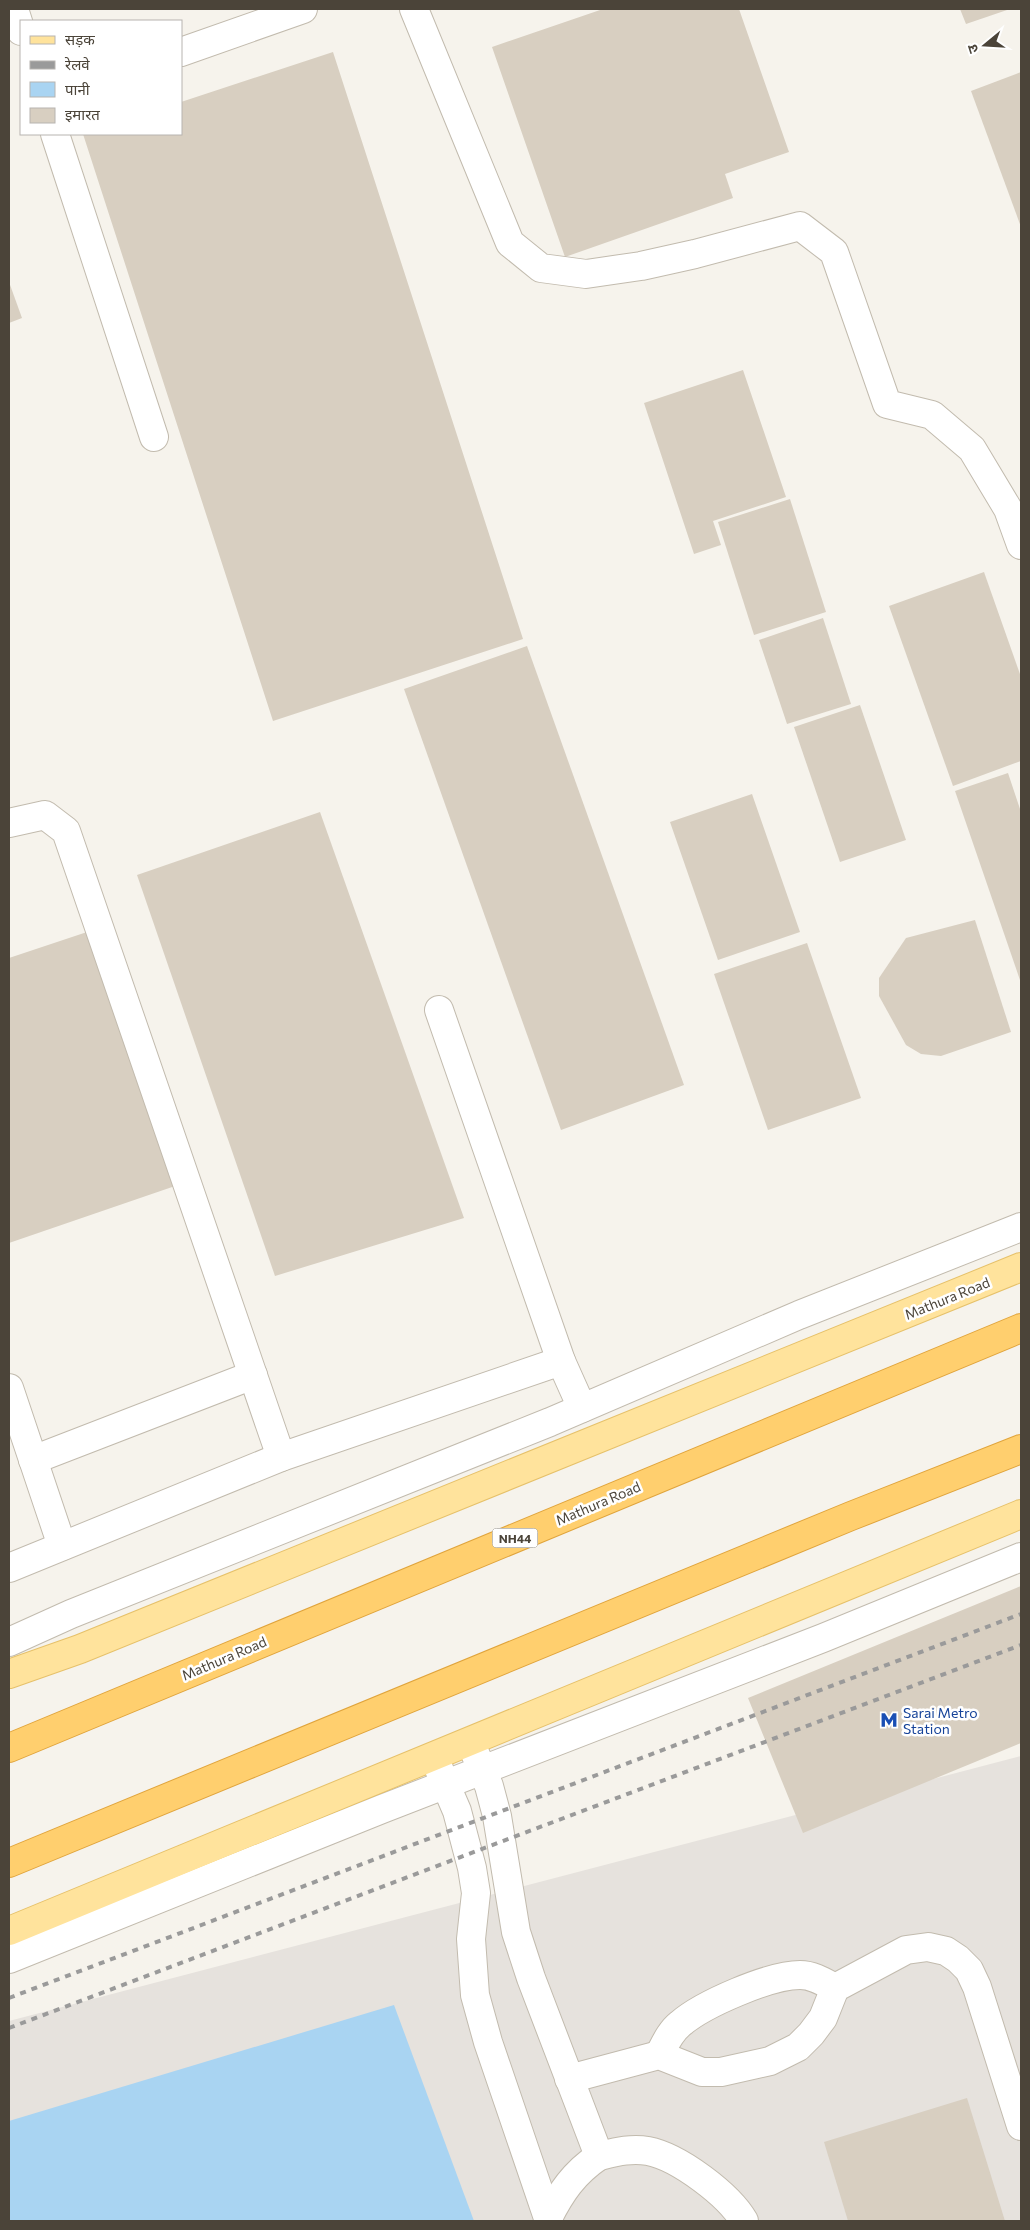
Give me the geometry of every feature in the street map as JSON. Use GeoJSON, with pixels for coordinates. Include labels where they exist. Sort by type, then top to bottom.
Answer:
{"type":"FeatureCollection","features":[{"type":"Feature","properties":{"kind":"highway","name":"Mathura Road"},"geometry":{"type":"LineString","coordinates":[[9,1748],[1021,1328]]}},
{"type":"Feature","properties":{"kind":"highway"},"geometry":{"type":"LineString","coordinates":[[9,1864],[842,1520],[1021,1449]]}},
{"type":"Feature","properties":{"kind":"main road","name":"Mathura Road"},"geometry":{"type":"LineString","coordinates":[[9,1674],[90,1646],[1021,1267]]}},
{"type":"Feature","properties":{"kind":"main road"},"geometry":{"type":"LineString","coordinates":[[9,1931],[1021,1514]]}},
{"type":"Feature","properties":{"kind":"street"},"geometry":{"type":"LineString","coordinates":[[14,9],[20,28]]}},
{"type":"Feature","properties":{"kind":"street"},"geometry":{"type":"LineString","coordinates":[[182,52],[303,9]]}},
{"type":"Feature","properties":{"kind":"street"},"geometry":{"type":"LineString","coordinates":[[414,9],[510,243],[541,268],[586,274],[641,266],[696,254],[800,226],[834,252],[887,404],[932,415],[972,449],[1015,506],[1021,545]]}},
{"type":"Feature","properties":{"kind":"street"},"geometry":{"type":"LineString","coordinates":[[55,135],[154,437]]}},
{"type":"Feature","properties":{"kind":"street"},"geometry":{"type":"LineString","coordinates":[[9,823],[45,815],[66,831],[282,1457]]}},
{"type":"Feature","properties":{"kind":"street"},"geometry":{"type":"LineString","coordinates":[[439,1010],[562,1361],[582,1408]]}},
{"type":"Feature","properties":{"kind":"street"},"geometry":{"type":"LineString","coordinates":[[9,1642],[80,1610],[582,1408],[799,1315],[1021,1227]]}},
{"type":"Feature","properties":{"kind":"street"},"geometry":{"type":"LineString","coordinates":[[9,1568],[282,1457],[562,1361]]}},
{"type":"Feature","properties":{"kind":"street"},"geometry":{"type":"LineString","coordinates":[[33,1460],[253,1374]]}},
{"type":"Feature","properties":{"kind":"street"},"geometry":{"type":"LineString","coordinates":[[9,1388],[62,1546]]}},
{"type":"Feature","properties":{"kind":"street"},"geometry":{"type":"LineString","coordinates":[[9,1959],[482,1770],[814,1642],[1021,1557]]}},
{"type":"Feature","properties":{"kind":"street"},"geometry":{"type":"LineString","coordinates":[[469,1741],[489,1786],[502,1844],[516,1932],[531,1978],[599,2156]]}},
{"type":"Feature","properties":{"kind":"street"},"geometry":{"type":"LineString","coordinates":[[433,1756],[457,1811],[469,1856],[476,1893],[471,1939],[474,1995],[548,2220]]}},
{"type":"Feature","properties":{"kind":"street"},"geometry":{"type":"LineString","coordinates":[[469,1856],[502,1844]]}},
{"type":"Feature","properties":{"kind":"street"},"geometry":{"type":"LineString","coordinates":[[569,2080],[659,2055],[702,2072],[720,2072],[770,2061],[798,2047],[811,2034],[823,2018],[835,1988],[906,1950],[928,1947],[946,1951],[958,1958],[969,1970],[977,1987],[1021,2126]]}},
{"type":"Feature","properties":{"kind":"street"},"geometry":{"type":"LineString","coordinates":[[659,2055],[671,2033],[688,2018],[718,2001],[758,1984],[785,1976],[800,1975],[814,1977],[835,1988]]}},
{"type":"Feature","properties":{"kind":"street"},"geometry":{"type":"LineString","coordinates":[[548,2220],[559,2195],[582,2168],[599,2156],[626,2149],[650,2151],[675,2162],[700,2177],[724,2195],[744,2221]]}},
{"type":"Feature","properties":{"kind":"shaded area"},"geometry":{"type":"Polygon","coordinates":[[[1021,1756],[1021,2221],[9,2221],[9,2021],[1021,1756]]]}},
{"type":"Feature","properties":{"kind":"water"},"geometry":{"type":"Polygon","coordinates":[[[394,2005],[474,2221],[9,2221],[9,2121],[394,2005]]]}},
{"type":"Feature","properties":{"kind":"building"},"geometry":{"type":"Polygon","coordinates":[[[603,9],[739,9],[789,152],[725,174],[733,198],[565,257],[492,47],[603,9]]]}},
{"type":"Feature","properties":{"kind":"building"},"geometry":{"type":"Polygon","coordinates":[[[960,9],[1010,9],[966,24],[960,9]]]}},
{"type":"Feature","properties":{"kind":"building"},"geometry":{"type":"Polygon","coordinates":[[[333,52],[523,639],[273,721],[83,135],[182,135],[182,102],[333,52]]]}},
{"type":"Feature","properties":{"kind":"building"},"geometry":{"type":"Polygon","coordinates":[[[1021,72],[1021,227],[971,91],[1021,72]]]}},
{"type":"Feature","properties":{"kind":"building"},"geometry":{"type":"Polygon","coordinates":[[[9,282],[22,318],[9,323],[9,282]]]}},
{"type":"Feature","properties":{"kind":"building"},"geometry":{"type":"Polygon","coordinates":[[[743,370],[786,497],[713,521],[721,545],[694,554],[644,403],[743,370]]]}},
{"type":"Feature","properties":{"kind":"building"},"geometry":{"type":"Polygon","coordinates":[[[790,499],[826,612],[754,635],[718,522],[790,499]]]}},
{"type":"Feature","properties":{"kind":"building"},"geometry":{"type":"Polygon","coordinates":[[[984,572],[1021,677],[1021,761],[953,786],[889,606],[984,572]]]}},
{"type":"Feature","properties":{"kind":"building"},"geometry":{"type":"Polygon","coordinates":[[[823,618],[851,704],[787,724],[759,640],[823,618]]]}},
{"type":"Feature","properties":{"kind":"building"},"geometry":{"type":"Polygon","coordinates":[[[527,646],[684,1085],[561,1130],[404,689],[527,646]]]}},
{"type":"Feature","properties":{"kind":"building"},"geometry":{"type":"Polygon","coordinates":[[[860,705],[906,840],[840,862],[794,727],[860,705]]]}},
{"type":"Feature","properties":{"kind":"building"},"geometry":{"type":"Polygon","coordinates":[[[1008,773],[1021,812],[1021,983],[955,791],[1008,773]]]}},
{"type":"Feature","properties":{"kind":"building"},"geometry":{"type":"Polygon","coordinates":[[[752,794],[800,932],[718,960],[670,822],[752,794]]]}},
{"type":"Feature","properties":{"kind":"building"},"geometry":{"type":"Polygon","coordinates":[[[320,812],[464,1218],[275,1276],[137,875],[320,812]]]}},
{"type":"Feature","properties":{"kind":"building"},"geometry":{"type":"Polygon","coordinates":[[[975,920],[1011,1032],[941,1056],[921,1054],[906,1045],[879,996],[879,978],[906,938],[975,920]]]}},
{"type":"Feature","properties":{"kind":"building"},"geometry":{"type":"Polygon","coordinates":[[[96,929],[178,1185],[9,1243],[9,958],[96,929]]]}},
{"type":"Feature","properties":{"kind":"building"},"geometry":{"type":"Polygon","coordinates":[[[807,943],[861,1098],[768,1130],[714,974],[807,943]]]}},
{"type":"Feature","properties":{"kind":"building","name":"Sarai Metro Station"},"geometry":{"type":"Polygon","coordinates":[[[1021,1586],[1021,1743],[803,1833],[748,1698],[1021,1586]]]}},
{"type":"Feature","properties":{"kind":"building"},"geometry":{"type":"Polygon","coordinates":[[[967,2098],[1005,2221],[848,2221],[824,2142],[967,2098]]]}},
{"type":"Feature","properties":{"kind":"railway"},"geometry":{"type":"LineString","coordinates":[[9,1998],[1021,1614]]}},
{"type":"Feature","properties":{"kind":"railway"},"geometry":{"type":"LineString","coordinates":[[9,2028],[1021,1645]]}},
{"type":"Feature","properties":{"kind":"place","name":"Sarai Metro Station"},"geometry":{"type":"Point","coordinates":[889,1720]}}]}
